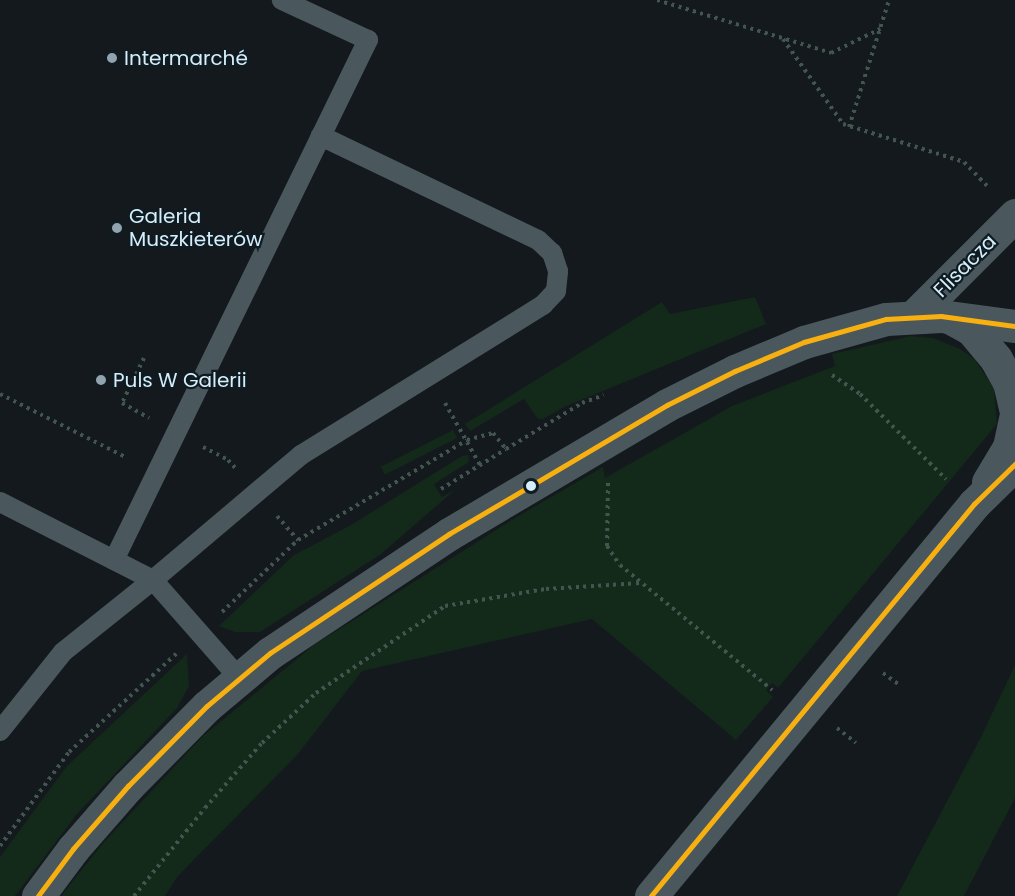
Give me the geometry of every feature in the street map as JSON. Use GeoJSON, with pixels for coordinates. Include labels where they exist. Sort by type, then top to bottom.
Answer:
{"type":"FeatureCollection","features":[{"type":"Feature","properties":{"kind":"street","name":"Flisacza"},"geometry":{"type":"LineString","coordinates":[[914,316],[1005,205]]}},
{"type":"Feature","properties":{"kind":"street","name":"Flisacza"},"geometry":{"type":"LineString","coordinates":[[38,896],[72,849],[114,801],[199,714],[239,678],[303,628],[449,534],[667,405],[735,371],[804,342],[886,319],[914,316],[951,318],[1015,326]]}},
{"type":"Feature","properties":{"kind":"street"},"geometry":{"type":"LineString","coordinates":[[951,318],[971,329],[996,360],[1008,382],[1015,408]]}},
{"type":"Feature","properties":{"kind":"street"},"geometry":{"type":"LineString","coordinates":[[651,896],[963,495],[1008,447],[1015,418]]}},
{"type":"Feature","properties":{"kind":"street"},"geometry":{"type":"LineString","coordinates":[[963,495],[1015,465]]}},
{"type":"Feature","properties":{"kind":"lane"},"geometry":{"type":"LineString","coordinates":[[114,560],[368,40],[282,0]]}},
{"type":"Feature","properties":{"kind":"lane"},"geometry":{"type":"LineString","coordinates":[[0,731],[63,652],[153,580],[301,455],[543,305],[556,291],[558,271],[555,262],[552,254],[538,240],[321,136]]}},
{"type":"Feature","properties":{"kind":"lane"},"geometry":{"type":"LineString","coordinates":[[0,502],[153,580],[239,678]]}},
{"type":"Feature","properties":{"kind":"path"},"geometry":{"type":"LineString","coordinates":[[657,0],[831,53],[880,29]]}},
{"type":"Feature","properties":{"kind":"path"},"geometry":{"type":"LineString","coordinates":[[849,127],[889,0]]}},
{"type":"Feature","properties":{"kind":"path"},"geometry":{"type":"LineString","coordinates":[[783,39],[843,124],[964,162],[1005,205]]}},
{"type":"Feature","properties":{"kind":"path"},"geometry":{"type":"LineString","coordinates":[[804,342],[815,368],[839,378],[860,394],[963,495]]}},
{"type":"Feature","properties":{"kind":"path"},"geometry":{"type":"LineString","coordinates":[[144,358],[122,403],[228,460],[298,540]]}},
{"type":"Feature","properties":{"kind":"path"},"geometry":{"type":"LineString","coordinates":[[441,489],[582,403],[614,392]]}},
{"type":"Feature","properties":{"kind":"path"},"geometry":{"type":"LineString","coordinates":[[0,394],[126,459],[132,449]]}},
{"type":"Feature","properties":{"kind":"path"},"geometry":{"type":"LineString","coordinates":[[143,428],[154,407]]}},
{"type":"Feature","properties":{"kind":"path"},"geometry":{"type":"LineString","coordinates":[[459,427],[480,465]]}},
{"type":"Feature","properties":{"kind":"path"},"geometry":{"type":"LineString","coordinates":[[0,846],[69,752],[298,540],[467,440],[493,433],[506,449]]}},
{"type":"Feature","properties":{"kind":"path"},"geometry":{"type":"LineString","coordinates":[[608,479],[607,546],[621,565],[779,696]]}},
{"type":"Feature","properties":{"kind":"path"},"geometry":{"type":"LineString","coordinates":[[135,896],[262,742],[316,693],[445,606],[546,589],[642,582]]}},
{"type":"Feature","properties":{"kind":"path"},"geometry":{"type":"LineString","coordinates":[[875,667],[898,684]]}},
{"type":"Feature","properties":{"kind":"green space"},"geometry":{"type":"Polygon","coordinates":[[[755,297],[766,324],[564,407],[543,419],[538,419],[524,399],[470,431],[465,424],[662,302],[670,314],[755,297]]]}},
{"type":"Feature","properties":{"kind":"green space"},"geometry":{"type":"Polygon","coordinates":[[[911,336],[933,338],[960,349],[974,359],[994,388],[997,424],[778,688],[772,683],[766,690],[773,697],[736,740],[592,619],[362,671],[298,754],[177,877],[165,896],[61,896],[104,842],[203,736],[314,645],[515,518],[603,467],[605,478],[732,406],[835,366],[832,354],[911,336]]]}},
{"type":"Feature","properties":{"kind":"green space"},"geometry":{"type":"Polygon","coordinates":[[[453,430],[457,438],[385,475],[381,467],[453,430]]]}},
{"type":"Feature","properties":{"kind":"green space"},"geometry":{"type":"Polygon","coordinates":[[[468,455],[469,462],[434,484],[442,497],[456,489],[381,554],[260,632],[235,632],[219,626],[294,555],[351,525],[462,456],[468,455]]]}},
{"type":"Feature","properties":{"kind":"green space"},"geometry":{"type":"Polygon","coordinates":[[[187,654],[189,686],[177,708],[77,814],[15,896],[0,896],[0,857],[67,766],[187,654]]]}},
{"type":"Feature","properties":{"kind":"green space"},"geometry":{"type":"Polygon","coordinates":[[[1015,665],[1015,798],[964,896],[897,896],[981,737],[1015,665]]]}},
{"type":"Feature","properties":{"kind":"transit line"},"geometry":{"type":"LineString","coordinates":[[38,896],[73,849],[128,786],[207,706],[270,653],[449,534],[667,405],[735,371],[804,342],[886,319],[941,316],[1015,326]]}},
{"type":"Feature","properties":{"kind":"transit line"},"geometry":{"type":"LineString","coordinates":[[651,896],[974,504],[1015,464]]}},
{"type":"Feature","properties":{"kind":"place","name":"Intermarché"},"geometry":{"type":"Point","coordinates":[112,58]}},
{"type":"Feature","properties":{"kind":"place","name":"Galeria Muszkieterów"},"geometry":{"type":"Point","coordinates":[117,228]}},
{"type":"Feature","properties":{"kind":"place","name":"Puls W Galerii"},"geometry":{"type":"Point","coordinates":[101,380]}}]}
